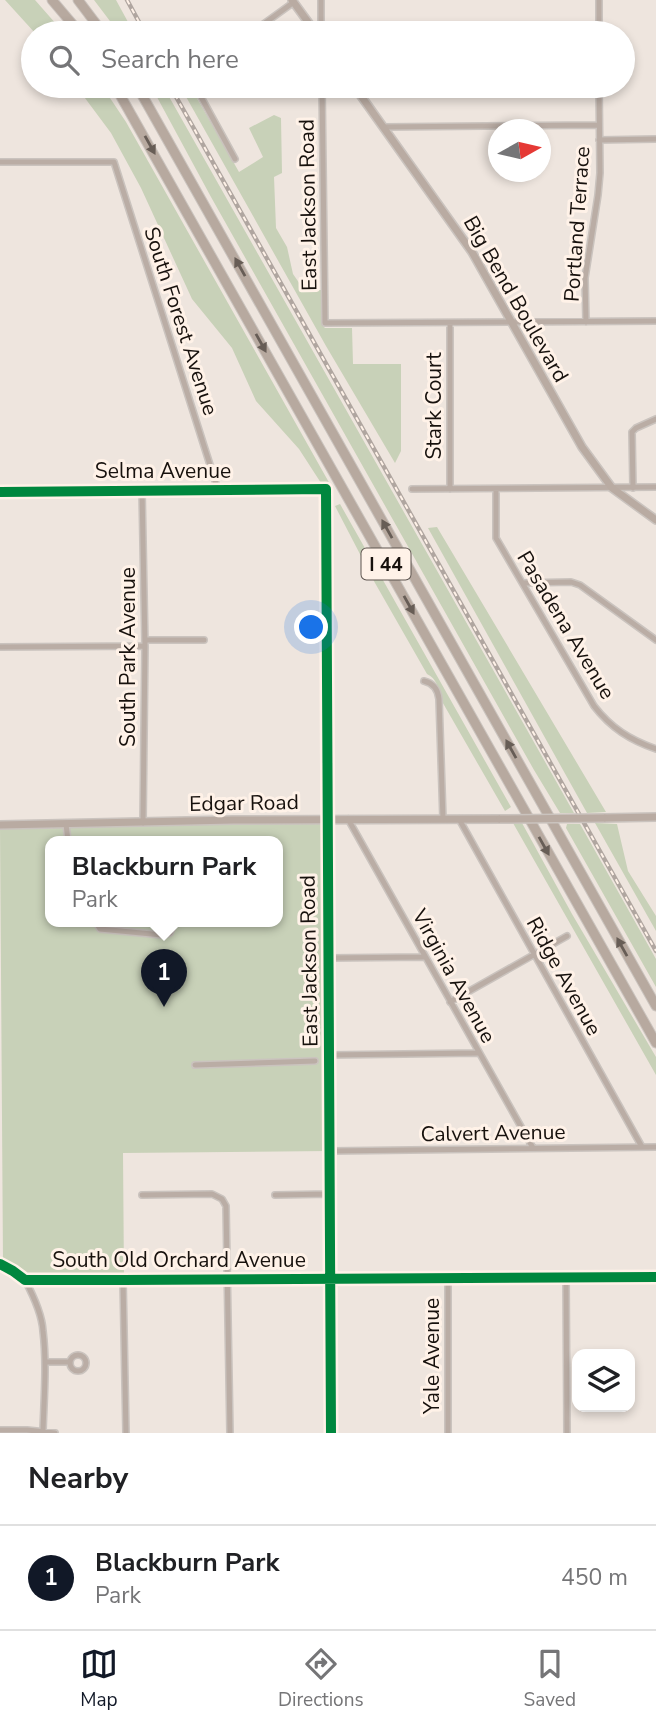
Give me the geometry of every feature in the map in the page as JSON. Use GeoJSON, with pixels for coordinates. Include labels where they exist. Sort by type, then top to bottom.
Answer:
{"type":"FeatureCollection","features":[{"type":"Feature","properties":{"kind":"highway"},"geometry":{"type":"LineString","coordinates":[[52,0],[70,21]]}},
{"type":"Feature","properties":{"kind":"highway"},"geometry":{"type":"LineString","coordinates":[[80,2],[94,21]]}},
{"type":"Feature","properties":{"kind":"highway","name":"I 44"},"geometry":{"type":"LineString","coordinates":[[123,98],[656,1043]]}},
{"type":"Feature","properties":{"kind":"highway","name":"I 44"},"geometry":{"type":"LineString","coordinates":[[144,98],[656,1006]]}},
{"type":"Feature","properties":{"kind":"street"},"geometry":{"type":"LineString","coordinates":[[319,21],[321,0]]}},
{"type":"Feature","properties":{"kind":"street"},"geometry":{"type":"LineString","coordinates":[[599,21],[600,0]]}},
{"type":"Feature","properties":{"kind":"street"},"geometry":{"type":"LineString","coordinates":[[267,21],[293,1],[309,21]]}},
{"type":"Feature","properties":{"kind":"street"},"geometry":{"type":"LineString","coordinates":[[202,98],[235,159]]}},
{"type":"Feature","properties":{"kind":"street","name":"East Jackson Road"},"geometry":{"type":"LineString","coordinates":[[322,98],[325,323],[450,323]]}},
{"type":"Feature","properties":{"kind":"street","name":"Big Bend Boulevard"},"geometry":{"type":"LineString","coordinates":[[363,98],[472,252],[582,447],[612,488],[656,520]]}},
{"type":"Feature","properties":{"kind":"street","name":"Portland Terrace"},"geometry":{"type":"LineString","coordinates":[[586,322],[586,278],[598,195],[599,98]]}},
{"type":"Feature","properties":{"kind":"street"},"geometry":{"type":"LineString","coordinates":[[384,127],[599,125]]}},
{"type":"Feature","properties":{"kind":"street"},"geometry":{"type":"LineString","coordinates":[[599,140],[656,139]]}},
{"type":"Feature","properties":{"kind":"street","name":"South Forest Avenue"},"geometry":{"type":"LineString","coordinates":[[0,162],[114,162],[218,491]]}},
{"type":"Feature","properties":{"kind":"street"},"geometry":{"type":"LineString","coordinates":[[450,323],[656,321]]}},
{"type":"Feature","properties":{"kind":"street","name":"Stark Court"},"geometry":{"type":"LineString","coordinates":[[450,323],[450,489]]}},
{"type":"Feature","properties":{"kind":"street"},"geometry":{"type":"LineString","coordinates":[[634,488],[632,432],[656,419]]}},
{"type":"Feature","properties":{"kind":"street"},"geometry":{"type":"LineString","coordinates":[[412,489],[656,487]]}},
{"type":"Feature","properties":{"kind":"street","name":"East Jackson Road"},"geometry":{"type":"LineString","coordinates":[[326,489],[331,1433]]}},
{"type":"Feature","properties":{"kind":"street","name":"Selma Avenue"},"geometry":{"type":"LineString","coordinates":[[0,492],[326,489]]}},
{"type":"Feature","properties":{"kind":"street","name":"Pasadena Avenue"},"geometry":{"type":"LineString","coordinates":[[496,489],[496,538],[599,712],[617,730],[656,749]]}},
{"type":"Feature","properties":{"kind":"street","name":"South Park Avenue"},"geometry":{"type":"LineString","coordinates":[[142,491],[145,643],[143,822]]}},
{"type":"Feature","properties":{"kind":"street"},"geometry":{"type":"LineString","coordinates":[[523,583],[571,582],[580,585],[656,640]]}},
{"type":"Feature","properties":{"kind":"street"},"geometry":{"type":"LineString","coordinates":[[0,647],[205,640]]}},
{"type":"Feature","properties":{"kind":"street"},"geometry":{"type":"LineString","coordinates":[[424,681],[430,682],[438,695],[443,819]]}},
{"type":"Feature","properties":{"kind":"street","name":"Edgar Road"},"geometry":{"type":"LineString","coordinates":[[0,825],[656,817]]}},
{"type":"Feature","properties":{"kind":"street","name":"Virginia Avenue"},"geometry":{"type":"LineString","coordinates":[[348,819],[533,1148]]}},
{"type":"Feature","properties":{"kind":"street","name":"Ridge Avenue"},"geometry":{"type":"LineString","coordinates":[[459,819],[642,1147]]}},
{"type":"Feature","properties":{"kind":"street"},"geometry":{"type":"LineString","coordinates":[[66,824],[67,836]]}},
{"type":"Feature","properties":{"kind":"street"},"geometry":{"type":"LineString","coordinates":[[99,927],[162,935],[170,933],[173,927]]}},
{"type":"Feature","properties":{"kind":"street"},"geometry":{"type":"LineString","coordinates":[[450,1002],[567,936]]}},
{"type":"Feature","properties":{"kind":"street"},"geometry":{"type":"LineString","coordinates":[[329,958],[424,957]]}},
{"type":"Feature","properties":{"kind":"street"},"geometry":{"type":"LineString","coordinates":[[330,1055],[478,1053]]}},
{"type":"Feature","properties":{"kind":"street"},"geometry":{"type":"LineString","coordinates":[[195,1065],[315,1061]]}},
{"type":"Feature","properties":{"kind":"street","name":"Calvert Avenue"},"geometry":{"type":"LineString","coordinates":[[331,1151],[656,1147]]}},
{"type":"Feature","properties":{"kind":"street"},"geometry":{"type":"LineString","coordinates":[[142,1195],[212,1194],[222,1199],[227,1210],[230,1433]]}},
{"type":"Feature","properties":{"kind":"street"},"geometry":{"type":"LineString","coordinates":[[275,1195],[330,1194]]}},
{"type":"Feature","properties":{"kind":"street","name":"South Old Orchard Avenue"},"geometry":{"type":"LineString","coordinates":[[0,1264],[25,1280],[656,1276]]}},
{"type":"Feature","properties":{"kind":"street"},"geometry":{"type":"LineString","coordinates":[[565,1277],[567,1433]]}},
{"type":"Feature","properties":{"kind":"street","name":"Yale Avenue"},"geometry":{"type":"LineString","coordinates":[[448,1278],[448,1433]]}},
{"type":"Feature","properties":{"kind":"street"},"geometry":{"type":"LineString","coordinates":[[25,1280],[43,1329],[43,1431]]}},
{"type":"Feature","properties":{"kind":"street"},"geometry":{"type":"LineString","coordinates":[[123,1280],[126,1433]]}},
{"type":"Feature","properties":{"kind":"street"},"geometry":{"type":"LineString","coordinates":[[45,1362],[70,1362]]}},
{"type":"Feature","properties":{"kind":"street"},"geometry":{"type":"LineString","coordinates":[[0,1430],[55,1433]]}},
{"type":"Feature","properties":{"kind":"green space"},"geometry":{"type":"Polygon","coordinates":[[[5,0],[35,0],[53,21],[24,21],[5,0]]]}},
{"type":"Feature","properties":{"kind":"green space"},"geometry":{"type":"Polygon","coordinates":[[[94,0],[116,0],[127,21],[110,21],[94,0]]]}},
{"type":"Feature","properties":{"kind":"green space"},"geometry":{"type":"Polygon","coordinates":[[[85,98],[110,98],[126,122],[331,486],[321,486],[299,449],[256,401],[232,348],[192,299],[141,188],[111,133],[85,98]]]}},
{"type":"Feature","properties":{"kind":"green space"},"geometry":{"type":"Polygon","coordinates":[[[157,98],[170,98],[574,813],[560,813],[534,770],[157,98]]]}},
{"type":"Feature","properties":{"kind":"green space"},"geometry":{"type":"Polygon","coordinates":[[[187,98],[197,98],[239,172],[263,157],[249,128],[274,115],[281,118],[282,173],[274,177],[276,228],[287,247],[293,274],[304,290],[321,290],[323,326],[352,328],[353,364],[401,364],[401,451],[395,463],[187,98]]]}},
{"type":"Feature","properties":{"kind":"green space"},"geometry":{"type":"Polygon","coordinates":[[[340,504],[511,807],[505,811],[440,698],[435,681],[427,674],[375,583],[335,506],[340,504]]]}},
{"type":"Feature","properties":{"kind":"green space"},"geometry":{"type":"Polygon","coordinates":[[[437,527],[606,812],[587,813],[428,528],[437,527]]]}},
{"type":"Feature","properties":{"kind":"green space"},"geometry":{"type":"Polygon","coordinates":[[[326,821],[329,1151],[123,1153],[124,1278],[32,1277],[3,1262],[0,827],[326,821]]]}},
{"type":"Feature","properties":{"kind":"green space"},"geometry":{"type":"Polygon","coordinates":[[[513,823],[522,823],[656,1057],[656,1075],[513,823]]]}},
{"type":"Feature","properties":{"kind":"green space"},"geometry":{"type":"Polygon","coordinates":[[[595,823],[617,824],[628,871],[656,916],[656,931],[595,823]]]}},
{"type":"Feature","properties":{"kind":"green space"},"geometry":{"type":"Polygon","coordinates":[[[567,824],[580,824],[656,959],[656,987],[566,828],[567,824]]]}},
{"type":"Feature","properties":{"kind":"railway"},"geometry":{"type":"LineString","coordinates":[[127,0],[138,21]]}},
{"type":"Feature","properties":{"kind":"railway"},"geometry":{"type":"LineString","coordinates":[[177,98],[656,951]]}},
{"type":"Feature","properties":{"kind":"cycle path"},"geometry":{"type":"LineString","coordinates":[[0,492],[326,489],[331,1433]]}},
{"type":"Feature","properties":{"kind":"cycle path"},"geometry":{"type":"LineString","coordinates":[[0,1264],[25,1280],[656,1277]]}},
{"type":"Feature","properties":{"kind":"place","name":"Blackburn Park"},"geometry":{"type":"Point","coordinates":[164,1007]}}]}
